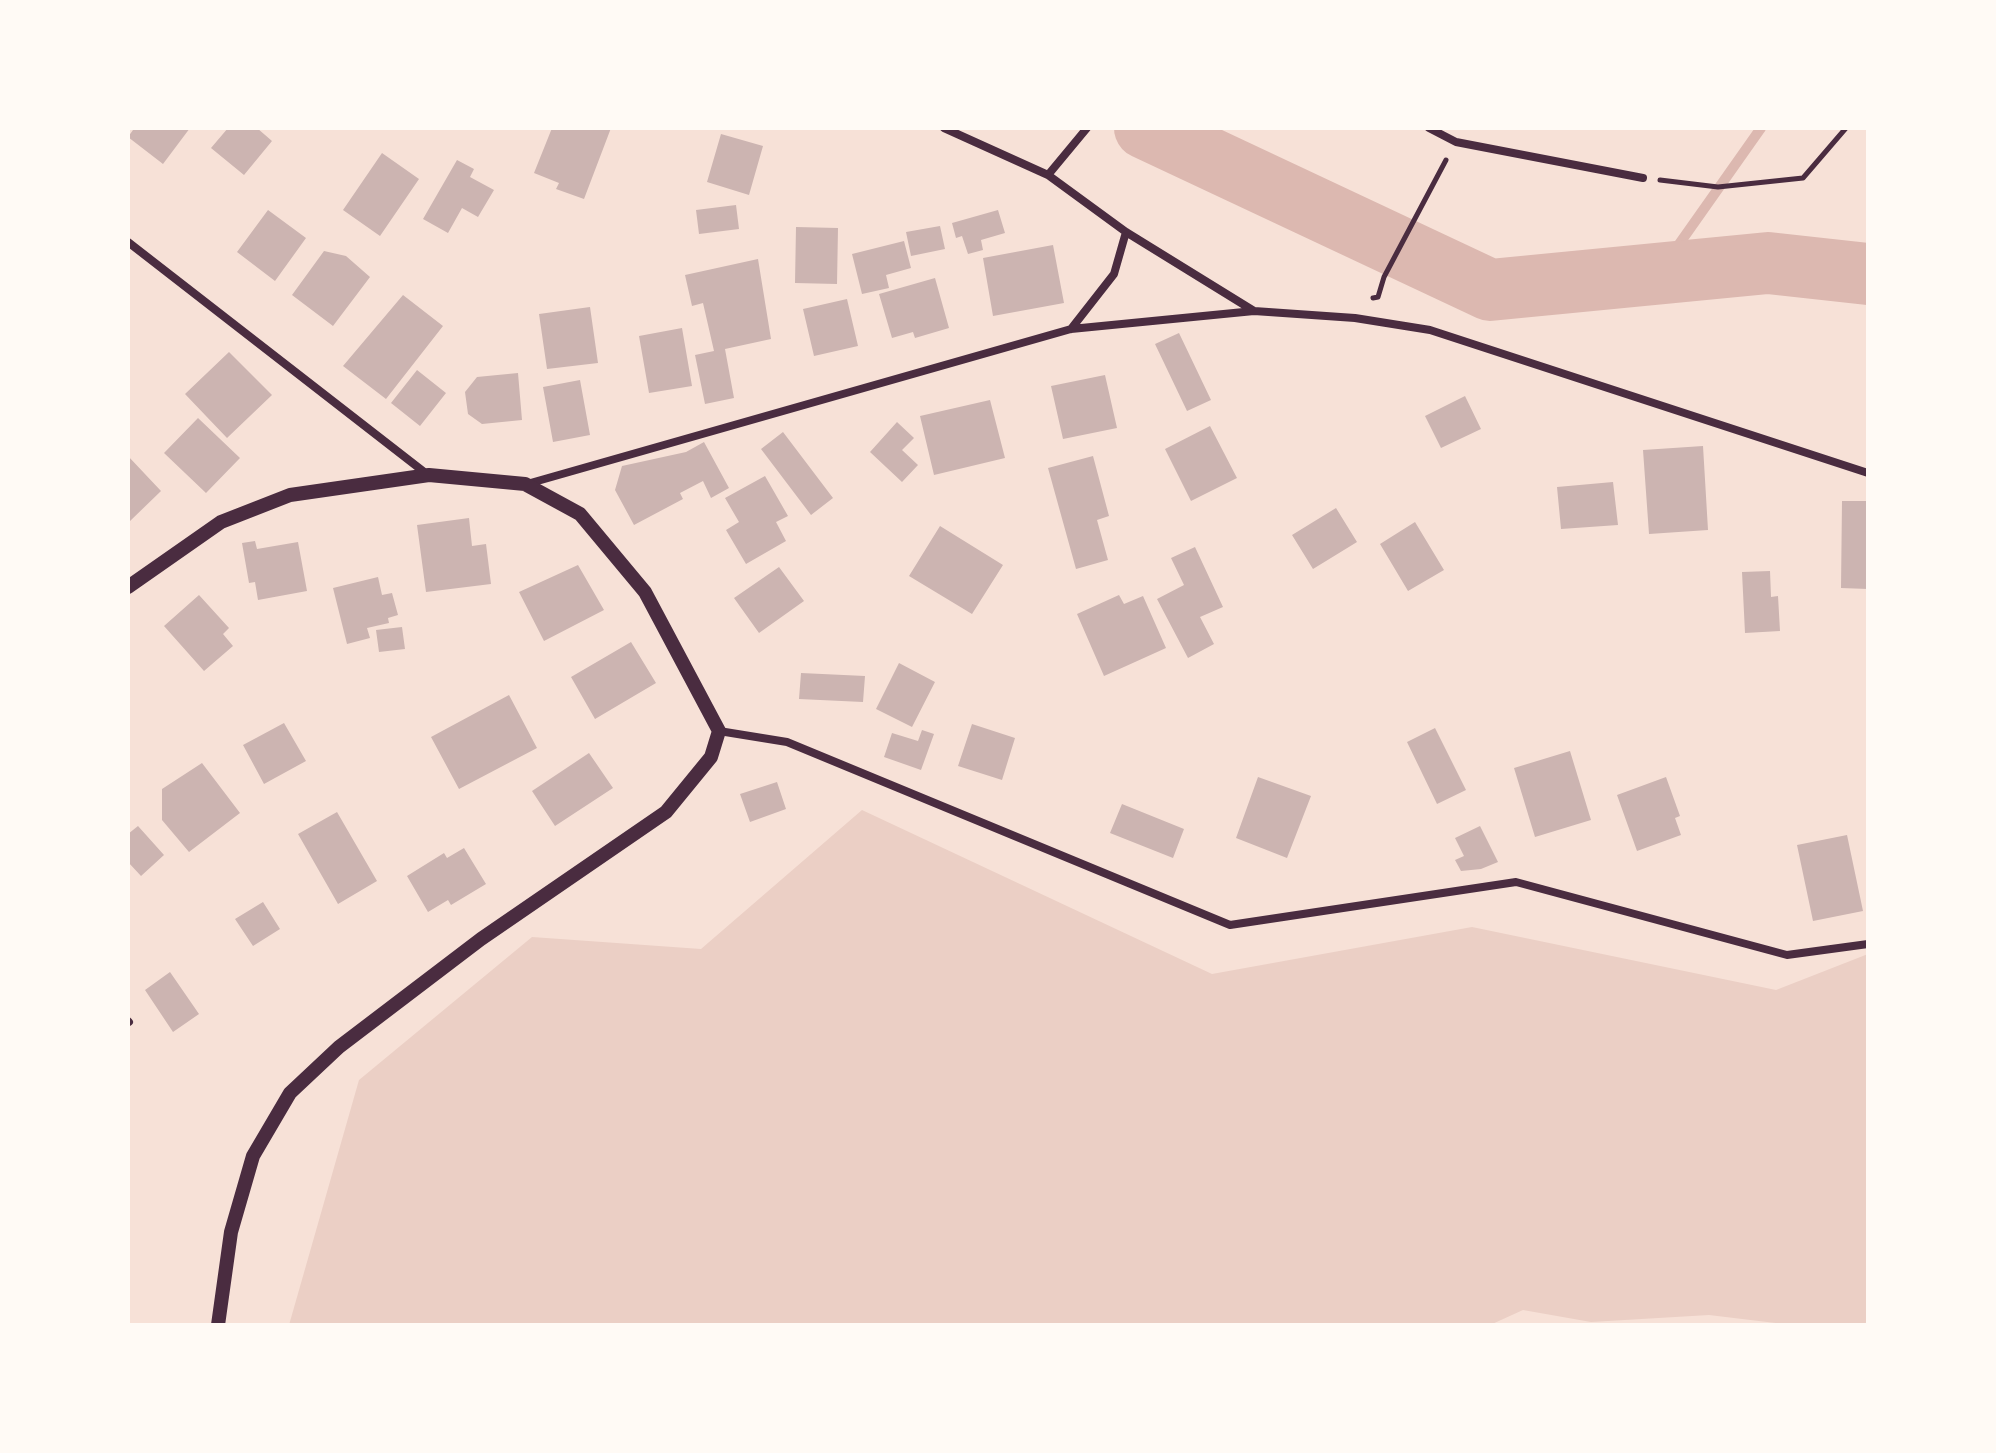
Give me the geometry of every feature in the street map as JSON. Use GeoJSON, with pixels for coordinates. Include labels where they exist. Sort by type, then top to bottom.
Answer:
{"type":"FeatureCollection","features":[{"type":"Feature","properties":{"kind":"street"},"geometry":{"type":"LineString","coordinates":[[944,128],[1048,175],[1126,232],[1254,311]]}},
{"type":"Feature","properties":{"kind":"street"},"geometry":{"type":"LineString","coordinates":[[1048,175],[1087,128]]}},
{"type":"Feature","properties":{"kind":"street"},"geometry":{"type":"LineString","coordinates":[[1429,128],[1456,142],[1643,178]]}},
{"type":"Feature","properties":{"kind":"street"},"geometry":{"type":"LineString","coordinates":[[1071,329],[1114,274],[1126,232]]}},
{"type":"Feature","properties":{"kind":"street"},"geometry":{"type":"LineString","coordinates":[[128,242],[429,475]]}},
{"type":"Feature","properties":{"kind":"street"},"geometry":{"type":"LineString","coordinates":[[128,587],[221,522],[290,495],[429,475],[525,484],[1071,329],[1254,311],[1355,318],[1430,330],[1868,473]]}},
{"type":"Feature","properties":{"kind":"street"},"geometry":{"type":"LineString","coordinates":[[218,1325],[231,1232],[253,1156],[290,1093],[339,1047],[481,939],[666,812],[711,757],[719,731],[645,592],[580,514],[525,484]]}},
{"type":"Feature","properties":{"kind":"street"},"geometry":{"type":"LineString","coordinates":[[719,731],[787,742],[1230,925],[1516,882],[1787,955],[1868,944]]}},
{"type":"Feature","properties":{"kind":"path"},"geometry":{"type":"LineString","coordinates":[[1643,178],[1718,187],[1803,178],[1846,128]]}},
{"type":"Feature","properties":{"kind":"path"},"geometry":{"type":"LineString","coordinates":[[1384,277],[1456,142]]}},
{"type":"Feature","properties":{"kind":"shaded area"},"geometry":{"type":"Polygon","coordinates":[[[862,810],[1212,974],[1472,927],[1776,990],[1868,954],[1868,1322],[1860,1325],[1792,1325],[1709,1315],[1591,1322],[1523,1310],[1490,1325],[289,1325],[359,1080],[532,937],[701,949],[862,810]]]}},
{"type":"Feature","properties":{"kind":"building"},"geometry":{"type":"Polygon","coordinates":[[[131,128],[190,128],[163,164],[128,137],[133,130],[131,128]]]}},
{"type":"Feature","properties":{"kind":"building"},"geometry":{"type":"Polygon","coordinates":[[[228,128],[257,128],[272,141],[244,175],[211,148],[228,128]]]}},
{"type":"Feature","properties":{"kind":"building"},"geometry":{"type":"Polygon","coordinates":[[[552,128],[611,128],[584,199],[556,189],[559,183],[534,173],[552,128]]]}},
{"type":"Feature","properties":{"kind":"building"},"geometry":{"type":"Polygon","coordinates":[[[721,134],[763,146],[749,195],[707,182],[721,134]]]}},
{"type":"Feature","properties":{"kind":"building"},"geometry":{"type":"Polygon","coordinates":[[[382,153],[419,179],[380,236],[343,210],[382,153]]]}},
{"type":"Feature","properties":{"kind":"building"},"geometry":{"type":"Polygon","coordinates":[[[457,160],[474,169],[470,177],[494,190],[478,217],[462,208],[448,233],[423,219],[457,160]]]}},
{"type":"Feature","properties":{"kind":"building"},"geometry":{"type":"Polygon","coordinates":[[[736,205],[739,229],[699,234],[696,210],[736,205]]]}},
{"type":"Feature","properties":{"kind":"building"},"geometry":{"type":"Polygon","coordinates":[[[268,210],[306,238],[275,281],[237,252],[268,210]]]}},
{"type":"Feature","properties":{"kind":"building"},"geometry":{"type":"Polygon","coordinates":[[[998,210],[1005,233],[981,240],[983,250],[968,254],[962,236],[956,238],[952,223],[998,210]]]}},
{"type":"Feature","properties":{"kind":"building"},"geometry":{"type":"Polygon","coordinates":[[[940,226],[945,249],[911,256],[906,232],[940,226]]]}},
{"type":"Feature","properties":{"kind":"building"},"geometry":{"type":"Polygon","coordinates":[[[796,227],[838,228],[837,284],[795,283],[796,227]]]}},
{"type":"Feature","properties":{"kind":"building"},"geometry":{"type":"Polygon","coordinates":[[[904,241],[911,268],[886,275],[889,288],[862,294],[852,254],[904,241]]]}},
{"type":"Feature","properties":{"kind":"building"},"geometry":{"type":"Polygon","coordinates":[[[1053,245],[1064,303],[993,316],[983,258],[1053,245]]]}},
{"type":"Feature","properties":{"kind":"building"},"geometry":{"type":"Polygon","coordinates":[[[324,251],[346,256],[370,277],[333,326],[292,295],[324,251]]]}},
{"type":"Feature","properties":{"kind":"building"},"geometry":{"type":"Polygon","coordinates":[[[758,259],[771,339],[725,349],[734,398],[705,404],[695,355],[714,351],[703,303],[692,306],[685,275],[758,259]]]}},
{"type":"Feature","properties":{"kind":"building"},"geometry":{"type":"Polygon","coordinates":[[[935,278],[949,328],[915,338],[913,332],[892,338],[879,294],[935,278]]]}},
{"type":"Feature","properties":{"kind":"building"},"geometry":{"type":"Polygon","coordinates":[[[403,295],[443,326],[386,399],[343,366],[403,295]]]}},
{"type":"Feature","properties":{"kind":"building"},"geometry":{"type":"Polygon","coordinates":[[[847,299],[858,346],[814,356],[803,309],[847,299]]]}},
{"type":"Feature","properties":{"kind":"building"},"geometry":{"type":"Polygon","coordinates":[[[590,307],[598,363],[547,369],[539,314],[590,307]]]}},
{"type":"Feature","properties":{"kind":"building"},"geometry":{"type":"Polygon","coordinates":[[[682,328],[692,386],[649,393],[639,336],[682,328]]]}},
{"type":"Feature","properties":{"kind":"building"},"geometry":{"type":"Polygon","coordinates":[[[1179,333],[1211,400],[1187,411],[1155,344],[1179,333]]]}},
{"type":"Feature","properties":{"kind":"building"},"geometry":{"type":"Polygon","coordinates":[[[229,352],[272,395],[227,438],[185,394],[229,352]]]}},
{"type":"Feature","properties":{"kind":"building"},"geometry":{"type":"Polygon","coordinates":[[[417,370],[446,393],[420,426],[391,403],[417,370]]]}},
{"type":"Feature","properties":{"kind":"building"},"geometry":{"type":"Polygon","coordinates":[[[518,373],[522,420],[482,424],[468,414],[465,392],[477,377],[518,373]]]}},
{"type":"Feature","properties":{"kind":"building"},"geometry":{"type":"Polygon","coordinates":[[[1105,375],[1117,428],[1063,439],[1051,386],[1105,375]]]}},
{"type":"Feature","properties":{"kind":"building"},"geometry":{"type":"Polygon","coordinates":[[[580,380],[590,435],[553,442],[543,387],[580,380]]]}},
{"type":"Feature","properties":{"kind":"building"},"geometry":{"type":"Polygon","coordinates":[[[1465,396],[1481,429],[1441,448],[1425,416],[1465,396]]]}},
{"type":"Feature","properties":{"kind":"building"},"geometry":{"type":"Polygon","coordinates":[[[990,400],[1005,458],[934,475],[920,416],[990,400]]]}},
{"type":"Feature","properties":{"kind":"building"},"geometry":{"type":"Polygon","coordinates":[[[198,418],[240,458],[206,493],[164,453],[198,418]]]}},
{"type":"Feature","properties":{"kind":"building"},"geometry":{"type":"Polygon","coordinates":[[[897,422],[914,438],[902,450],[918,465],[902,482],[870,452],[897,422]]]}},
{"type":"Feature","properties":{"kind":"building"},"geometry":{"type":"Polygon","coordinates":[[[1210,426],[1237,478],[1191,501],[1165,449],[1210,426]]]}},
{"type":"Feature","properties":{"kind":"building"},"geometry":{"type":"Polygon","coordinates":[[[783,432],[833,498],[811,515],[761,449],[783,432]]]}},
{"type":"Feature","properties":{"kind":"building"},"geometry":{"type":"Polygon","coordinates":[[[704,442],[729,488],[711,498],[703,481],[680,493],[683,499],[634,525],[615,490],[622,466],[686,452],[704,442]]]}},
{"type":"Feature","properties":{"kind":"building"},"geometry":{"type":"Polygon","coordinates":[[[1703,446],[1708,530],[1649,534],[1643,450],[1703,446]]]}},
{"type":"Feature","properties":{"kind":"building"},"geometry":{"type":"Polygon","coordinates":[[[128,456],[161,491],[128,523],[128,456]]]}},
{"type":"Feature","properties":{"kind":"building"},"geometry":{"type":"Polygon","coordinates":[[[1093,456],[1109,516],[1097,520],[1108,560],[1076,569],[1048,468],[1093,456]]]}},
{"type":"Feature","properties":{"kind":"building"},"geometry":{"type":"Polygon","coordinates":[[[765,476],[788,516],[776,522],[786,541],[746,564],[726,530],[739,522],[725,498],[765,476]]]}},
{"type":"Feature","properties":{"kind":"building"},"geometry":{"type":"Polygon","coordinates":[[[1613,482],[1618,525],[1561,529],[1557,487],[1613,482]]]}},
{"type":"Feature","properties":{"kind":"building"},"geometry":{"type":"Polygon","coordinates":[[[1842,501],[1867,501],[1868,589],[1841,588],[1842,501]]]}},
{"type":"Feature","properties":{"kind":"building"},"geometry":{"type":"Polygon","coordinates":[[[1336,508],[1357,542],[1313,569],[1292,535],[1336,508]]]}},
{"type":"Feature","properties":{"kind":"building"},"geometry":{"type":"Polygon","coordinates":[[[469,518],[472,546],[486,544],[491,584],[426,592],[417,525],[469,518]]]}},
{"type":"Feature","properties":{"kind":"building"},"geometry":{"type":"Polygon","coordinates":[[[1415,522],[1444,570],[1408,591],[1380,544],[1415,522]]]}},
{"type":"Feature","properties":{"kind":"building"},"geometry":{"type":"Polygon","coordinates":[[[940,526],[1003,565],[972,614],[909,576],[940,526]]]}},
{"type":"Feature","properties":{"kind":"building"},"geometry":{"type":"Polygon","coordinates":[[[255,541],[257,549],[298,542],[307,591],[258,600],[255,582],[249,583],[242,543],[255,541]]]}},
{"type":"Feature","properties":{"kind":"building"},"geometry":{"type":"Polygon","coordinates":[[[1195,547],[1223,607],[1200,617],[1214,644],[1188,658],[1157,599],[1184,585],[1171,558],[1195,547]]]}},
{"type":"Feature","properties":{"kind":"building"},"geometry":{"type":"Polygon","coordinates":[[[578,565],[604,610],[544,641],[519,592],[578,565]]]}},
{"type":"Feature","properties":{"kind":"building"},"geometry":{"type":"Polygon","coordinates":[[[779,567],[804,601],[759,633],[734,598],[779,567]]]}},
{"type":"Feature","properties":{"kind":"building"},"geometry":{"type":"Polygon","coordinates":[[[1770,571],[1771,597],[1778,596],[1780,631],[1745,633],[1742,572],[1770,571]]]}},
{"type":"Feature","properties":{"kind":"building"},"geometry":{"type":"Polygon","coordinates":[[[378,577],[382,595],[392,593],[398,615],[388,618],[389,623],[367,628],[370,638],[347,644],[333,588],[378,577]]]}},
{"type":"Feature","properties":{"kind":"building"},"geometry":{"type":"Polygon","coordinates":[[[199,595],[229,628],[223,634],[233,646],[204,671],[164,626],[199,595]]]}},
{"type":"Feature","properties":{"kind":"building"},"geometry":{"type":"Polygon","coordinates":[[[1119,595],[1124,604],[1143,596],[1166,648],[1104,676],[1077,614],[1119,595]]]}},
{"type":"Feature","properties":{"kind":"building"},"geometry":{"type":"Polygon","coordinates":[[[402,627],[405,649],[379,652],[376,630],[402,627]]]}},
{"type":"Feature","properties":{"kind":"building"},"geometry":{"type":"Polygon","coordinates":[[[631,642],[656,683],[595,719],[571,677],[631,642]]]}},
{"type":"Feature","properties":{"kind":"building"},"geometry":{"type":"Polygon","coordinates":[[[899,663],[935,682],[912,727],[876,709],[899,663]]]}},
{"type":"Feature","properties":{"kind":"building"},"geometry":{"type":"Polygon","coordinates":[[[801,673],[865,676],[863,702],[799,699],[801,673]]]}},
{"type":"Feature","properties":{"kind":"building"},"geometry":{"type":"Polygon","coordinates":[[[509,695],[537,748],[459,789],[431,737],[509,695]]]}},
{"type":"Feature","properties":{"kind":"building"},"geometry":{"type":"Polygon","coordinates":[[[284,723],[306,761],[264,784],[243,745],[284,723]]]}},
{"type":"Feature","properties":{"kind":"building"},"geometry":{"type":"Polygon","coordinates":[[[972,724],[1015,738],[1002,780],[958,766],[972,724]]]}},
{"type":"Feature","properties":{"kind":"building"},"geometry":{"type":"Polygon","coordinates":[[[1435,728],[1466,790],[1437,804],[1407,742],[1435,728]]]}},
{"type":"Feature","properties":{"kind":"building"},"geometry":{"type":"Polygon","coordinates":[[[922,730],[934,734],[921,770],[884,757],[892,733],[918,741],[922,730]]]}},
{"type":"Feature","properties":{"kind":"building"},"geometry":{"type":"Polygon","coordinates":[[[1570,751],[1591,820],[1535,837],[1514,768],[1570,751]]]}},
{"type":"Feature","properties":{"kind":"building"},"geometry":{"type":"Polygon","coordinates":[[[589,753],[613,788],[555,826],[532,791],[589,753]]]}},
{"type":"Feature","properties":{"kind":"building"},"geometry":{"type":"Polygon","coordinates":[[[202,763],[240,813],[189,852],[162,820],[162,789],[202,763]]]}},
{"type":"Feature","properties":{"kind":"building"},"geometry":{"type":"Polygon","coordinates":[[[1258,777],[1311,796],[1287,858],[1236,838],[1258,777]]]}},
{"type":"Feature","properties":{"kind":"building"},"geometry":{"type":"Polygon","coordinates":[[[1666,777],[1680,816],[1675,818],[1681,835],[1637,851],[1617,795],[1666,777]]]}},
{"type":"Feature","properties":{"kind":"building"},"geometry":{"type":"Polygon","coordinates":[[[777,782],[786,809],[750,822],[740,794],[777,782]]]}},
{"type":"Feature","properties":{"kind":"building"},"geometry":{"type":"Polygon","coordinates":[[[1122,804],[1184,829],[1173,858],[1110,833],[1122,804]]]}},
{"type":"Feature","properties":{"kind":"building"},"geometry":{"type":"Polygon","coordinates":[[[337,812],[377,881],[338,904],[298,834],[337,812]]]}},
{"type":"Feature","properties":{"kind":"building"},"geometry":{"type":"Polygon","coordinates":[[[138,826],[164,855],[141,876],[128,862],[128,834],[138,826]]]}},
{"type":"Feature","properties":{"kind":"building"},"geometry":{"type":"Polygon","coordinates":[[[1480,826],[1498,862],[1481,869],[1461,871],[1455,860],[1464,856],[1455,838],[1480,826]]]}},
{"type":"Feature","properties":{"kind":"building"},"geometry":{"type":"Polygon","coordinates":[[[1847,835],[1863,911],[1813,921],[1797,845],[1847,835]]]}},
{"type":"Feature","properties":{"kind":"building"},"geometry":{"type":"Polygon","coordinates":[[[464,848],[486,884],[451,905],[448,900],[428,912],[407,876],[444,853],[447,858],[464,848]]]}},
{"type":"Feature","properties":{"kind":"building"},"geometry":{"type":"Polygon","coordinates":[[[263,902],[280,929],[253,946],[235,919],[263,902]]]}},
{"type":"Feature","properties":{"kind":"building"},"geometry":{"type":"Polygon","coordinates":[[[170,972],[199,1014],[173,1032],[145,990],[170,972]]]}},
{"type":"Feature","properties":{"kind":"waterway"},"geometry":{"type":"LineString","coordinates":[[1145,128],[1490,290],[1768,263],[1868,274]]}},
{"type":"Feature","properties":{"kind":"waterway"},"geometry":{"type":"LineString","coordinates":[[1658,274],[1761,128]]}}]}
